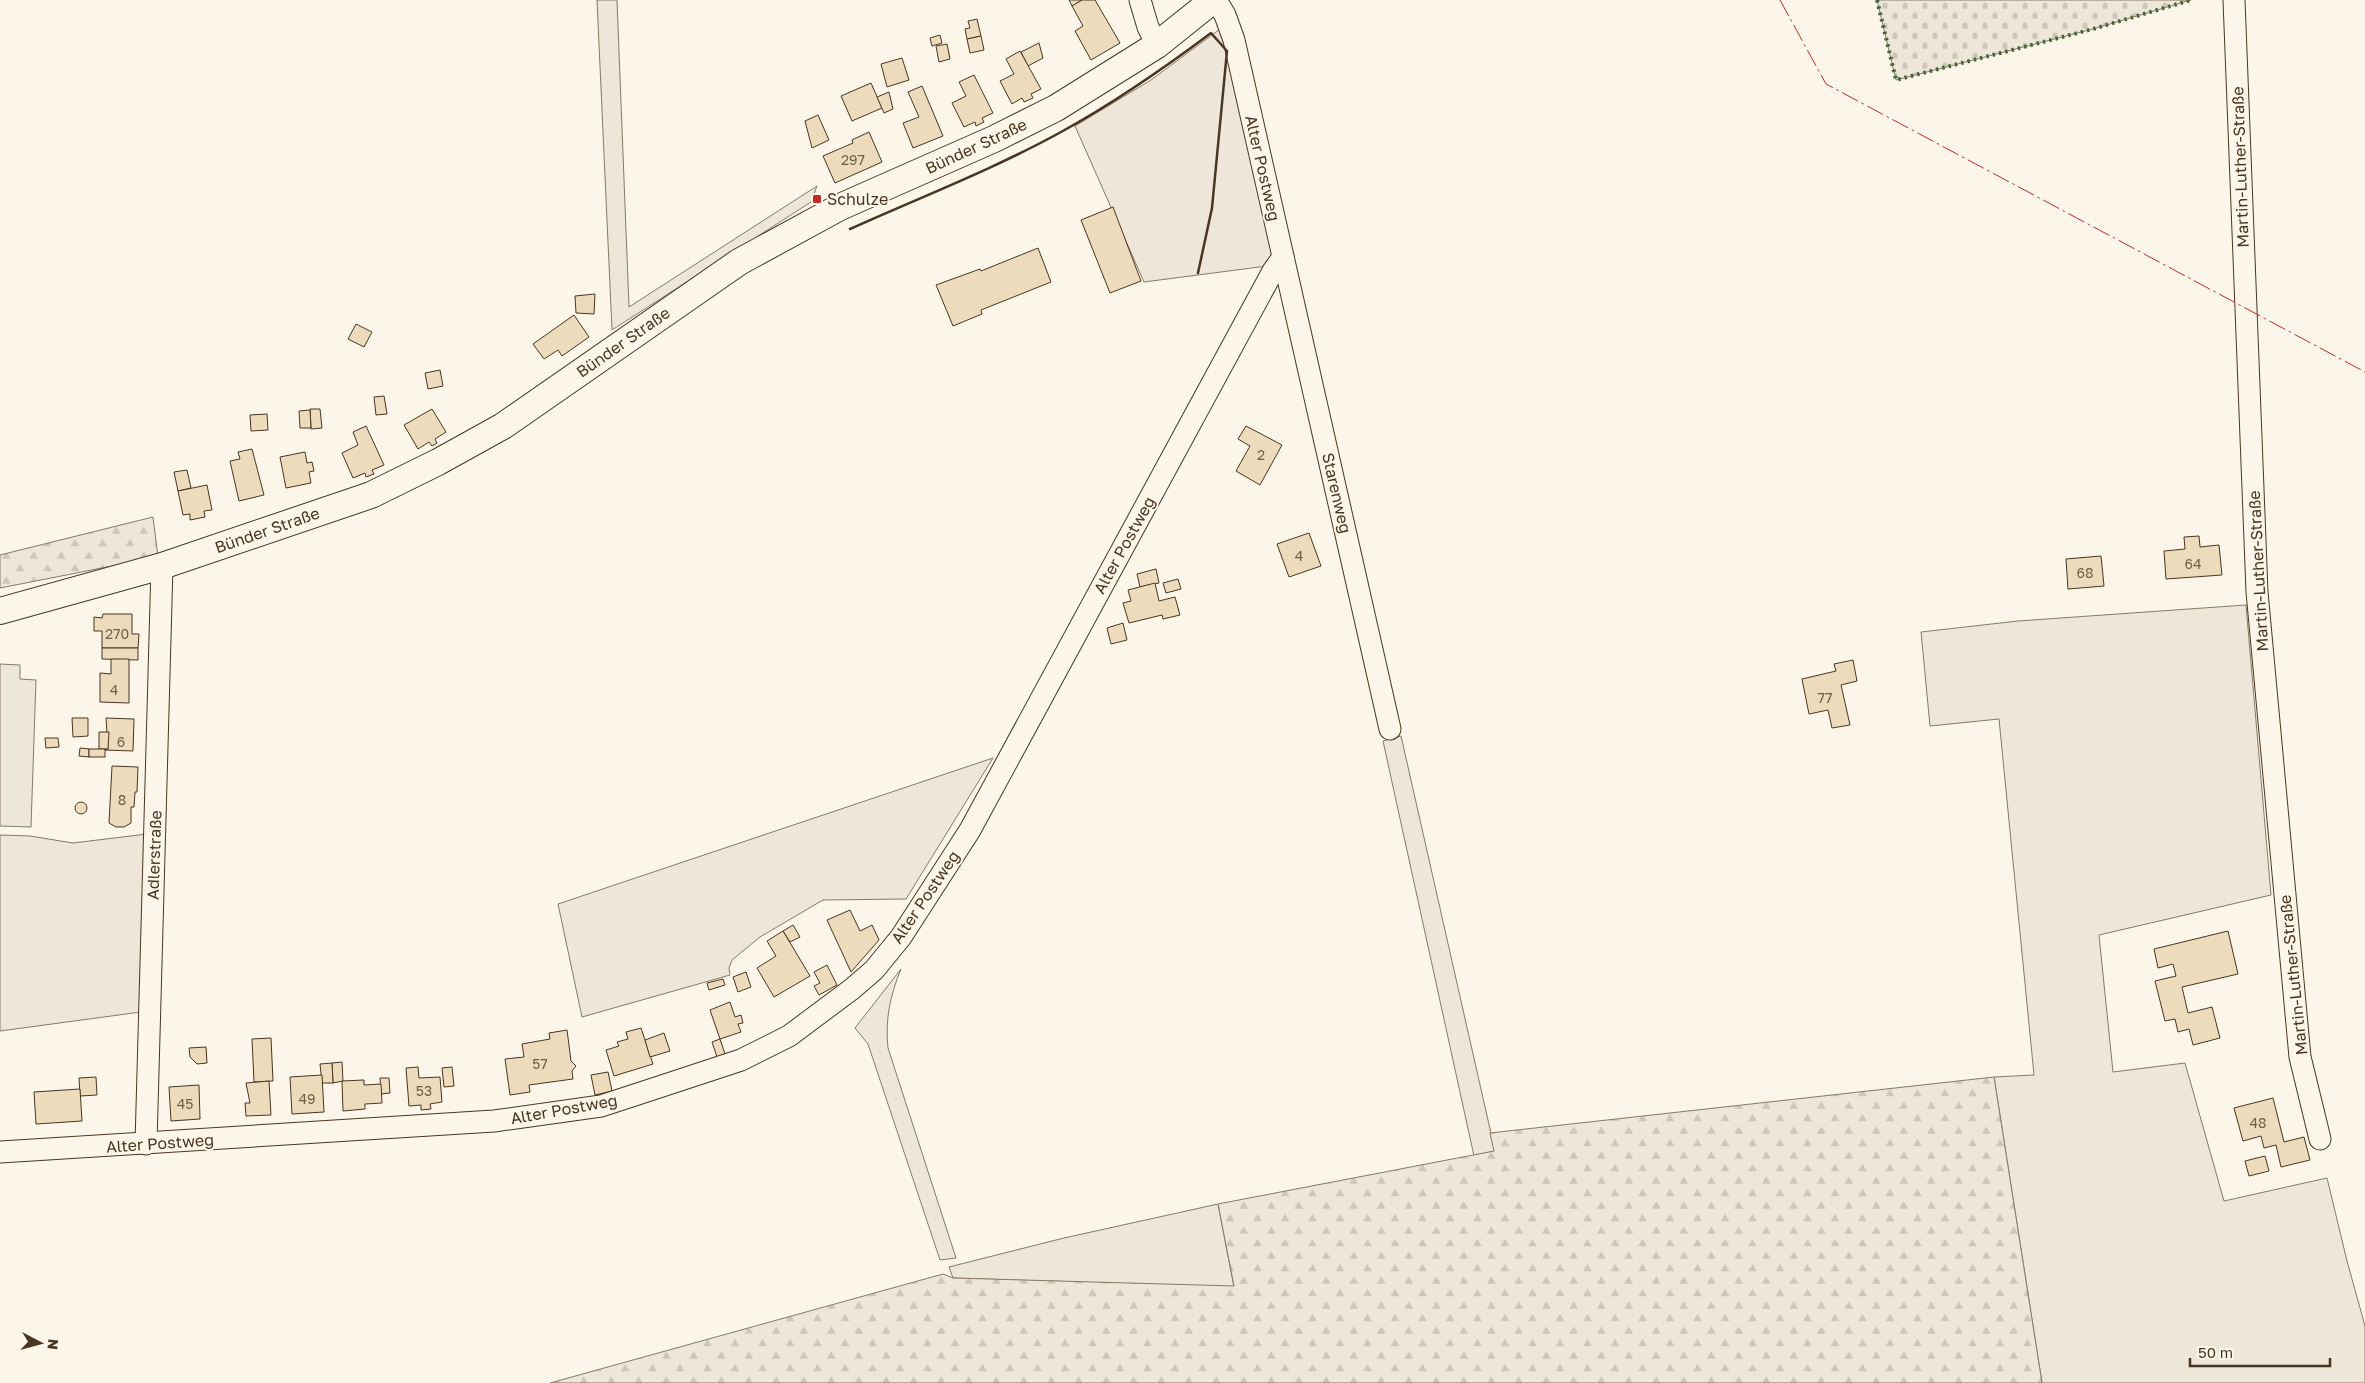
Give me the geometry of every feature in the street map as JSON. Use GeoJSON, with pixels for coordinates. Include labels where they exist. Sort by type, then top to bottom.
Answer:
{"type":"FeatureCollection","features":[{"type":"Feature","properties":{"kind":"main road","name":"Bünder Straße"},"geometry":{"type":"LineString","coordinates":[[0,611],[162,566],[371,495],[438,462],[503,426],[739,262],[840,207],[994,139],[1056,108],[1157,45],[1214,0]]}},
{"type":"Feature","properties":{"kind":"street"},"geometry":{"type":"LineString","coordinates":[[1140,0],[1144,19],[1157,45]]}},
{"type":"Feature","properties":{"kind":"street","name":"Alter Postweg"},"geometry":{"type":"LineString","coordinates":[[0,1152],[494,1121],[600,1106],[741,1060],[789,1036],[852,990],[874,970],[900,937],[970,830],[1273,271],[1283,257],[1234,40],[1226,15],[1214,0]]}},
{"type":"Feature","properties":{"kind":"street","name":"Martin-Luther-Straße"},"geometry":{"type":"LineString","coordinates":[[2234,0],[2257,592],[2300,1057],[2320,1139]]}},
{"type":"Feature","properties":{"kind":"street","name":"Starenweg"},"geometry":{"type":"LineString","coordinates":[[1283,257],[1390,729]]}},
{"type":"Feature","properties":{"kind":"street","name":"Adlerstraße"},"geometry":{"type":"LineString","coordinates":[[146,1144],[162,566]]}},
{"type":"Feature","properties":{"kind":"green space"},"geometry":{"type":"Polygon","coordinates":[[[597,0],[617,0],[629,307],[817,186],[811,202],[612,330],[597,0]]]}},
{"type":"Feature","properties":{"kind":"green space"},"geometry":{"type":"Polygon","coordinates":[[[1877,0],[2191,0],[2093,29],[1896,80],[1877,0]]]}},
{"type":"Feature","properties":{"kind":"green space"},"geometry":{"type":"Polygon","coordinates":[[[1220,29],[1229,49],[1272,253],[1267,266],[1144,282],[1075,126],[1151,80],[1220,29]]]}},
{"type":"Feature","properties":{"kind":"green space"},"geometry":{"type":"Polygon","coordinates":[[[153,517],[158,557],[0,588],[0,555],[153,517]]]}},
{"type":"Feature","properties":{"kind":"green space"},"geometry":{"type":"Polygon","coordinates":[[[2246,605],[2271,895],[2099,935],[2113,1072],[2185,1063],[2224,1201],[2327,1178],[2365,1326],[2365,1383],[2042,1383],[1994,1077],[2034,1075],[1999,719],[1930,726],[1921,632],[2018,621],[2246,605]]]}},
{"type":"Feature","properties":{"kind":"green space"},"geometry":{"type":"Polygon","coordinates":[[[1401,736],[1495,1151],[1474,1156],[1383,741],[1401,736]]]}},
{"type":"Feature","properties":{"kind":"green space"},"geometry":{"type":"Polygon","coordinates":[[[993,758],[906,899],[823,900],[760,937],[732,960],[729,968],[730,975],[582,1017],[558,904],[993,758]]]}},
{"type":"Feature","properties":{"kind":"green space"},"geometry":{"type":"Polygon","coordinates":[[[147,834],[141,1012],[0,1031],[0,835],[30,836],[73,843],[147,834]]]}},
{"type":"Feature","properties":{"kind":"green space"},"geometry":{"type":"Polygon","coordinates":[[[901,969],[889,1008],[887,1027],[888,1048],[956,1258],[940,1260],[868,1044],[855,1028],[901,969]]]}},
{"type":"Feature","properties":{"kind":"green space"},"geometry":{"type":"Polygon","coordinates":[[[1994,1077],[2042,1383],[550,1383],[943,1274],[953,1278],[1234,1286],[1218,1204],[1494,1151],[1490,1133],[1994,1077]]]}},
{"type":"Feature","properties":{"kind":"green space"},"geometry":{"type":"Polygon","coordinates":[[[1218,1204],[1234,1287],[953,1278],[949,1267],[1064,1238],[1218,1204]]]}},
{"type":"Feature","properties":{"kind":"shaded area"},"geometry":{"type":"Polygon","coordinates":[[[0,664],[20,665],[20,679],[36,680],[31,827],[0,826],[0,664]]]}},
{"type":"Feature","properties":{"kind":"building"},"geometry":{"type":"Polygon","coordinates":[[[1069,0],[1082,0],[1072,6],[1069,0]]]}},
{"type":"Feature","properties":{"kind":"building"},"geometry":{"type":"Polygon","coordinates":[[[1082,0],[1095,0],[1120,43],[1091,60],[1075,31],[1083,26],[1072,6],[1082,0]]]}},
{"type":"Feature","properties":{"kind":"building"},"geometry":{"type":"Polygon","coordinates":[[[977,19],[981,36],[967,39],[965,29],[970,28],[968,21],[977,19]]]}},
{"type":"Feature","properties":{"kind":"building"},"geometry":{"type":"Polygon","coordinates":[[[940,35],[942,43],[932,46],[930,38],[940,35]]]}},
{"type":"Feature","properties":{"kind":"building"},"geometry":{"type":"Polygon","coordinates":[[[981,36],[984,50],[970,53],[967,39],[981,36]]]}},
{"type":"Feature","properties":{"kind":"building"},"geometry":{"type":"Polygon","coordinates":[[[1039,43],[1043,58],[1028,66],[1021,52],[1039,43]]]}},
{"type":"Feature","properties":{"kind":"building"},"geometry":{"type":"Polygon","coordinates":[[[947,44],[950,59],[939,62],[936,46],[947,44]]]}},
{"type":"Feature","properties":{"kind":"building"},"geometry":{"type":"Polygon","coordinates":[[[1020,51],[1041,89],[1031,94],[1033,98],[1024,102],[1022,98],[1012,104],[1000,81],[1014,74],[1006,59],[1020,51]]]}},
{"type":"Feature","properties":{"kind":"building"},"geometry":{"type":"Polygon","coordinates":[[[902,58],[909,80],[887,87],[881,64],[902,58]]]}},
{"type":"Feature","properties":{"kind":"building"},"geometry":{"type":"Polygon","coordinates":[[[974,75],[993,113],[982,118],[984,122],[976,126],[975,122],[964,127],[952,103],[966,96],[959,82],[974,75]]]}},
{"type":"Feature","properties":{"kind":"building"},"geometry":{"type":"Polygon","coordinates":[[[871,83],[882,108],[852,121],[841,96],[871,83]]]}},
{"type":"Feature","properties":{"kind":"building"},"geometry":{"type":"Polygon","coordinates":[[[922,86],[943,136],[913,148],[903,123],[919,117],[908,92],[922,86]]]}},
{"type":"Feature","properties":{"kind":"building"},"geometry":{"type":"Polygon","coordinates":[[[889,92],[893,109],[884,113],[877,97],[889,92]]]}},
{"type":"Feature","properties":{"kind":"building"},"geometry":{"type":"Polygon","coordinates":[[[818,115],[829,140],[812,148],[805,121],[818,115]]]}},
{"type":"Feature","properties":{"kind":"building"},"geometry":{"type":"Polygon","coordinates":[[[869,132],[882,162],[835,183],[823,156],[853,143],[852,140],[869,132]]]}},
{"type":"Feature","properties":{"kind":"building"},"geometry":{"type":"Polygon","coordinates":[[[1113,207],[1141,281],[1110,293],[1081,220],[1113,207]]]}},
{"type":"Feature","properties":{"kind":"building"},"geometry":{"type":"Polygon","coordinates":[[[1038,248],[1051,282],[981,310],[982,314],[953,326],[936,285],[980,269],[981,271],[1038,248]]]}},
{"type":"Feature","properties":{"kind":"building"},"geometry":{"type":"Polygon","coordinates":[[[595,294],[594,314],[576,313],[575,296],[595,294]]]}},
{"type":"Feature","properties":{"kind":"building"},"geometry":{"type":"Polygon","coordinates":[[[574,315],[589,337],[562,356],[558,350],[544,359],[533,344],[574,315]]]}},
{"type":"Feature","properties":{"kind":"building"},"geometry":{"type":"Polygon","coordinates":[[[356,324],[372,332],[364,347],[348,339],[356,324]]]}},
{"type":"Feature","properties":{"kind":"building"},"geometry":{"type":"Polygon","coordinates":[[[440,370],[443,386],[428,389],[425,373],[440,370]]]}},
{"type":"Feature","properties":{"kind":"building"},"geometry":{"type":"Polygon","coordinates":[[[384,396],[387,414],[376,415],[374,397],[384,396]]]}},
{"type":"Feature","properties":{"kind":"building"},"geometry":{"type":"Polygon","coordinates":[[[310,409],[320,409],[322,428],[311,429],[310,409]]]}},
{"type":"Feature","properties":{"kind":"building"},"geometry":{"type":"Polygon","coordinates":[[[432,409],[446,432],[435,439],[437,443],[432,446],[429,442],[418,449],[404,425],[432,409]]]}},
{"type":"Feature","properties":{"kind":"building"},"geometry":{"type":"Polygon","coordinates":[[[310,410],[311,428],[300,428],[299,411],[310,410]]]}},
{"type":"Feature","properties":{"kind":"building"},"geometry":{"type":"Polygon","coordinates":[[[267,414],[268,430],[251,431],[250,415],[267,414]]]}},
{"type":"Feature","properties":{"kind":"building"},"geometry":{"type":"Polygon","coordinates":[[[366,426],[384,465],[372,470],[374,474],[366,477],[365,473],[353,478],[342,453],[358,445],[353,432],[366,426]]]}},
{"type":"Feature","properties":{"kind":"building"},"geometry":{"type":"Polygon","coordinates":[[[1246,426],[1282,445],[1260,485],[1236,471],[1250,446],[1238,439],[1246,426]]]}},
{"type":"Feature","properties":{"kind":"building"},"geometry":{"type":"Polygon","coordinates":[[[252,449],[264,495],[239,501],[230,461],[240,459],[238,452],[252,449]]]}},
{"type":"Feature","properties":{"kind":"building"},"geometry":{"type":"Polygon","coordinates":[[[305,452],[307,463],[312,462],[314,471],[309,472],[311,483],[286,488],[280,457],[305,452]]]}},
{"type":"Feature","properties":{"kind":"building"},"geometry":{"type":"Polygon","coordinates":[[[187,470],[191,488],[178,491],[174,472],[187,470]]]}},
{"type":"Feature","properties":{"kind":"building"},"geometry":{"type":"Polygon","coordinates":[[[207,485],[212,510],[204,511],[205,517],[190,520],[190,514],[183,515],[178,491],[207,485]]]}},
{"type":"Feature","properties":{"kind":"building"},"geometry":{"type":"Polygon","coordinates":[[[1309,533],[1321,566],[1289,577],[1277,544],[1309,533]]]}},
{"type":"Feature","properties":{"kind":"building"},"geometry":{"type":"Polygon","coordinates":[[[2199,536],[2200,547],[2219,545],[2222,575],[2166,579],[2164,551],[2185,549],[2184,537],[2199,536]]]}},
{"type":"Feature","properties":{"kind":"building"},"geometry":{"type":"Polygon","coordinates":[[[2101,556],[2104,586],[2068,589],[2066,559],[2101,556]]]}},
{"type":"Feature","properties":{"kind":"building"},"geometry":{"type":"Polygon","coordinates":[[[1156,569],[1159,583],[1140,587],[1137,574],[1156,569]]]}},
{"type":"Feature","properties":{"kind":"building"},"geometry":{"type":"Polygon","coordinates":[[[1178,579],[1181,589],[1166,593],[1163,583],[1178,579]]]}},
{"type":"Feature","properties":{"kind":"building"},"geometry":{"type":"Polygon","coordinates":[[[1155,583],[1159,601],[1175,597],[1180,615],[1163,619],[1162,615],[1129,623],[1123,603],[1131,601],[1128,590],[1155,583]]]}},
{"type":"Feature","properties":{"kind":"building"},"geometry":{"type":"Polygon","coordinates":[[[103,614],[132,614],[132,634],[139,634],[138,648],[102,648],[102,631],[94,631],[94,617],[102,618],[103,614]]]}},
{"type":"Feature","properties":{"kind":"building"},"geometry":{"type":"Polygon","coordinates":[[[1123,623],[1127,640],[1111,644],[1107,628],[1123,623]]]}},
{"type":"Feature","properties":{"kind":"building"},"geometry":{"type":"Polygon","coordinates":[[[102,648],[138,648],[138,660],[102,659],[102,648]]]}},
{"type":"Feature","properties":{"kind":"building"},"geometry":{"type":"Polygon","coordinates":[[[111,659],[129,659],[129,703],[100,702],[100,673],[111,674],[111,659]]]}},
{"type":"Feature","properties":{"kind":"building"},"geometry":{"type":"Polygon","coordinates":[[[1853,660],[1857,681],[1841,685],[1850,725],[1832,728],[1828,710],[1809,714],[1802,679],[1836,671],[1834,664],[1853,660]]]}},
{"type":"Feature","properties":{"kind":"building"},"geometry":{"type":"Polygon","coordinates":[[[72,718],[88,718],[88,736],[73,737],[72,718]]]}},
{"type":"Feature","properties":{"kind":"building"},"geometry":{"type":"Polygon","coordinates":[[[106,718],[134,719],[133,751],[105,750],[108,749],[106,718]]]}},
{"type":"Feature","properties":{"kind":"building"},"geometry":{"type":"Polygon","coordinates":[[[99,732],[109,732],[108,749],[99,749],[99,732]]]}},
{"type":"Feature","properties":{"kind":"building"},"geometry":{"type":"Polygon","coordinates":[[[45,738],[58,738],[59,747],[46,748],[45,738]]]}},
{"type":"Feature","properties":{"kind":"building"},"geometry":{"type":"Polygon","coordinates":[[[80,748],[89,749],[89,757],[79,756],[80,748]]]}},
{"type":"Feature","properties":{"kind":"building"},"geometry":{"type":"Polygon","coordinates":[[[89,749],[105,749],[105,757],[89,757],[89,749]]]}},
{"type":"Feature","properties":{"kind":"building"},"geometry":{"type":"Polygon","coordinates":[[[112,766],[138,767],[137,792],[135,792],[134,807],[131,807],[131,823],[124,827],[116,827],[109,823],[112,766]]]}},
{"type":"Feature","properties":{"kind":"building"},"geometry":{"type":"Polygon","coordinates":[[[79,802],[83,802],[87,808],[83,814],[79,814],[75,810],[75,806],[79,802]]]}},
{"type":"Feature","properties":{"kind":"building"},"geometry":{"type":"Polygon","coordinates":[[[850,910],[860,931],[872,925],[879,940],[851,972],[827,920],[850,910]]]}},
{"type":"Feature","properties":{"kind":"building"},"geometry":{"type":"Polygon","coordinates":[[[793,925],[800,937],[790,942],[783,931],[793,925]]]}},
{"type":"Feature","properties":{"kind":"building"},"geometry":{"type":"Polygon","coordinates":[[[783,931],[810,976],[774,997],[757,968],[776,956],[767,941],[783,931]]]}},
{"type":"Feature","properties":{"kind":"building"},"geometry":{"type":"Polygon","coordinates":[[[2228,931],[2238,974],[2182,987],[2188,1013],[2212,1007],[2220,1038],[2193,1045],[2189,1029],[2178,1032],[2175,1019],[2165,1021],[2155,981],[2176,976],[2173,964],[2158,968],[2154,949],[2228,931]]]}},
{"type":"Feature","properties":{"kind":"building"},"geometry":{"type":"Polygon","coordinates":[[[827,965],[837,985],[819,995],[814,986],[820,983],[814,972],[827,965]]]}},
{"type":"Feature","properties":{"kind":"building"},"geometry":{"type":"Polygon","coordinates":[[[746,972],[751,987],[738,992],[733,977],[746,972]]]}},
{"type":"Feature","properties":{"kind":"building"},"geometry":{"type":"Polygon","coordinates":[[[723,979],[725,985],[709,990],[707,983],[723,979]]]}},
{"type":"Feature","properties":{"kind":"building"},"geometry":{"type":"Polygon","coordinates":[[[730,1002],[735,1017],[741,1015],[743,1023],[738,1024],[741,1032],[720,1039],[710,1010],[730,1002]]]}},
{"type":"Feature","properties":{"kind":"building"},"geometry":{"type":"Polygon","coordinates":[[[641,1028],[653,1064],[614,1076],[606,1050],[619,1046],[617,1042],[628,1039],[626,1032],[641,1028]]]}},
{"type":"Feature","properties":{"kind":"building"},"geometry":{"type":"Polygon","coordinates":[[[567,1030],[571,1061],[576,1066],[572,1071],[573,1079],[529,1085],[530,1092],[510,1095],[505,1059],[524,1057],[522,1044],[550,1039],[549,1033],[567,1030]]]}},
{"type":"Feature","properties":{"kind":"building"},"geometry":{"type":"Polygon","coordinates":[[[664,1033],[670,1051],[650,1057],[645,1040],[664,1033]]]}},
{"type":"Feature","properties":{"kind":"building"},"geometry":{"type":"Polygon","coordinates":[[[271,1038],[273,1081],[254,1082],[252,1039],[271,1038]]]}},
{"type":"Feature","properties":{"kind":"building"},"geometry":{"type":"Polygon","coordinates":[[[720,1039],[725,1054],[717,1057],[712,1042],[720,1039]]]}},
{"type":"Feature","properties":{"kind":"building"},"geometry":{"type":"Polygon","coordinates":[[[206,1047],[207,1063],[197,1064],[190,1057],[189,1048],[206,1047]]]}},
{"type":"Feature","properties":{"kind":"building"},"geometry":{"type":"Polygon","coordinates":[[[342,1062],[343,1081],[333,1083],[332,1063],[342,1062]]]}},
{"type":"Feature","properties":{"kind":"building"},"geometry":{"type":"Polygon","coordinates":[[[332,1063],[333,1083],[322,1083],[320,1064],[332,1063]]]}},
{"type":"Feature","properties":{"kind":"building"},"geometry":{"type":"Polygon","coordinates":[[[418,1067],[419,1078],[440,1077],[442,1102],[430,1104],[431,1109],[421,1110],[421,1105],[409,1106],[406,1068],[418,1067]]]}},
{"type":"Feature","properties":{"kind":"building"},"geometry":{"type":"Polygon","coordinates":[[[452,1067],[454,1086],[444,1087],[442,1068],[452,1067]]]}},
{"type":"Feature","properties":{"kind":"building"},"geometry":{"type":"Polygon","coordinates":[[[608,1072],[612,1091],[595,1095],[591,1075],[608,1072]]]}},
{"type":"Feature","properties":{"kind":"building"},"geometry":{"type":"Polygon","coordinates":[[[322,1075],[324,1112],[292,1114],[290,1077],[322,1075]]]}},
{"type":"Feature","properties":{"kind":"building"},"geometry":{"type":"Polygon","coordinates":[[[96,1077],[97,1095],[80,1096],[79,1078],[96,1077]]]}},
{"type":"Feature","properties":{"kind":"building"},"geometry":{"type":"Polygon","coordinates":[[[380,1078],[389,1078],[390,1093],[381,1094],[380,1078]]]}},
{"type":"Feature","properties":{"kind":"building"},"geometry":{"type":"Polygon","coordinates":[[[364,1080],[364,1085],[381,1084],[382,1103],[365,1104],[365,1109],[343,1111],[342,1081],[364,1080]]]}},
{"type":"Feature","properties":{"kind":"building"},"geometry":{"type":"Polygon","coordinates":[[[269,1081],[271,1115],[246,1116],[245,1103],[250,1103],[246,1083],[269,1081]]]}},
{"type":"Feature","properties":{"kind":"building"},"geometry":{"type":"Polygon","coordinates":[[[199,1085],[200,1119],[171,1121],[169,1087],[199,1085]]]}},
{"type":"Feature","properties":{"kind":"building"},"geometry":{"type":"Polygon","coordinates":[[[80,1089],[82,1121],[36,1124],[34,1092],[80,1089]]]}},
{"type":"Feature","properties":{"kind":"building"},"geometry":{"type":"Polygon","coordinates":[[[2273,1098],[2284,1142],[2304,1137],[2310,1160],[2281,1167],[2276,1145],[2264,1148],[2261,1136],[2243,1141],[2234,1108],[2273,1098]]]}},
{"type":"Feature","properties":{"kind":"building"},"geometry":{"type":"Polygon","coordinates":[[[2265,1156],[2269,1171],[2249,1176],[2245,1161],[2265,1156]]]}},
{"type":"Feature","properties":{"kind":"hedge"},"geometry":{"type":"LineString","coordinates":[[1877,0],[1896,80],[2093,29],[2191,0]]}},
{"type":"Feature","properties":{"kind":"wall"},"geometry":{"type":"LineString","coordinates":[[850,229],[984,171],[1061,132],[1138,85],[1211,33],[1227,51],[1212,208],[1198,273]]}},
{"type":"Feature","properties":{"kind":"power"},"geometry":{"type":"LineString","coordinates":[[1780,0],[1826,84],[2365,372]]}},
{"type":"Feature","properties":{"kind":"place","name":"Schulze"},"geometry":{"type":"Point","coordinates":[817,199]}}]}
